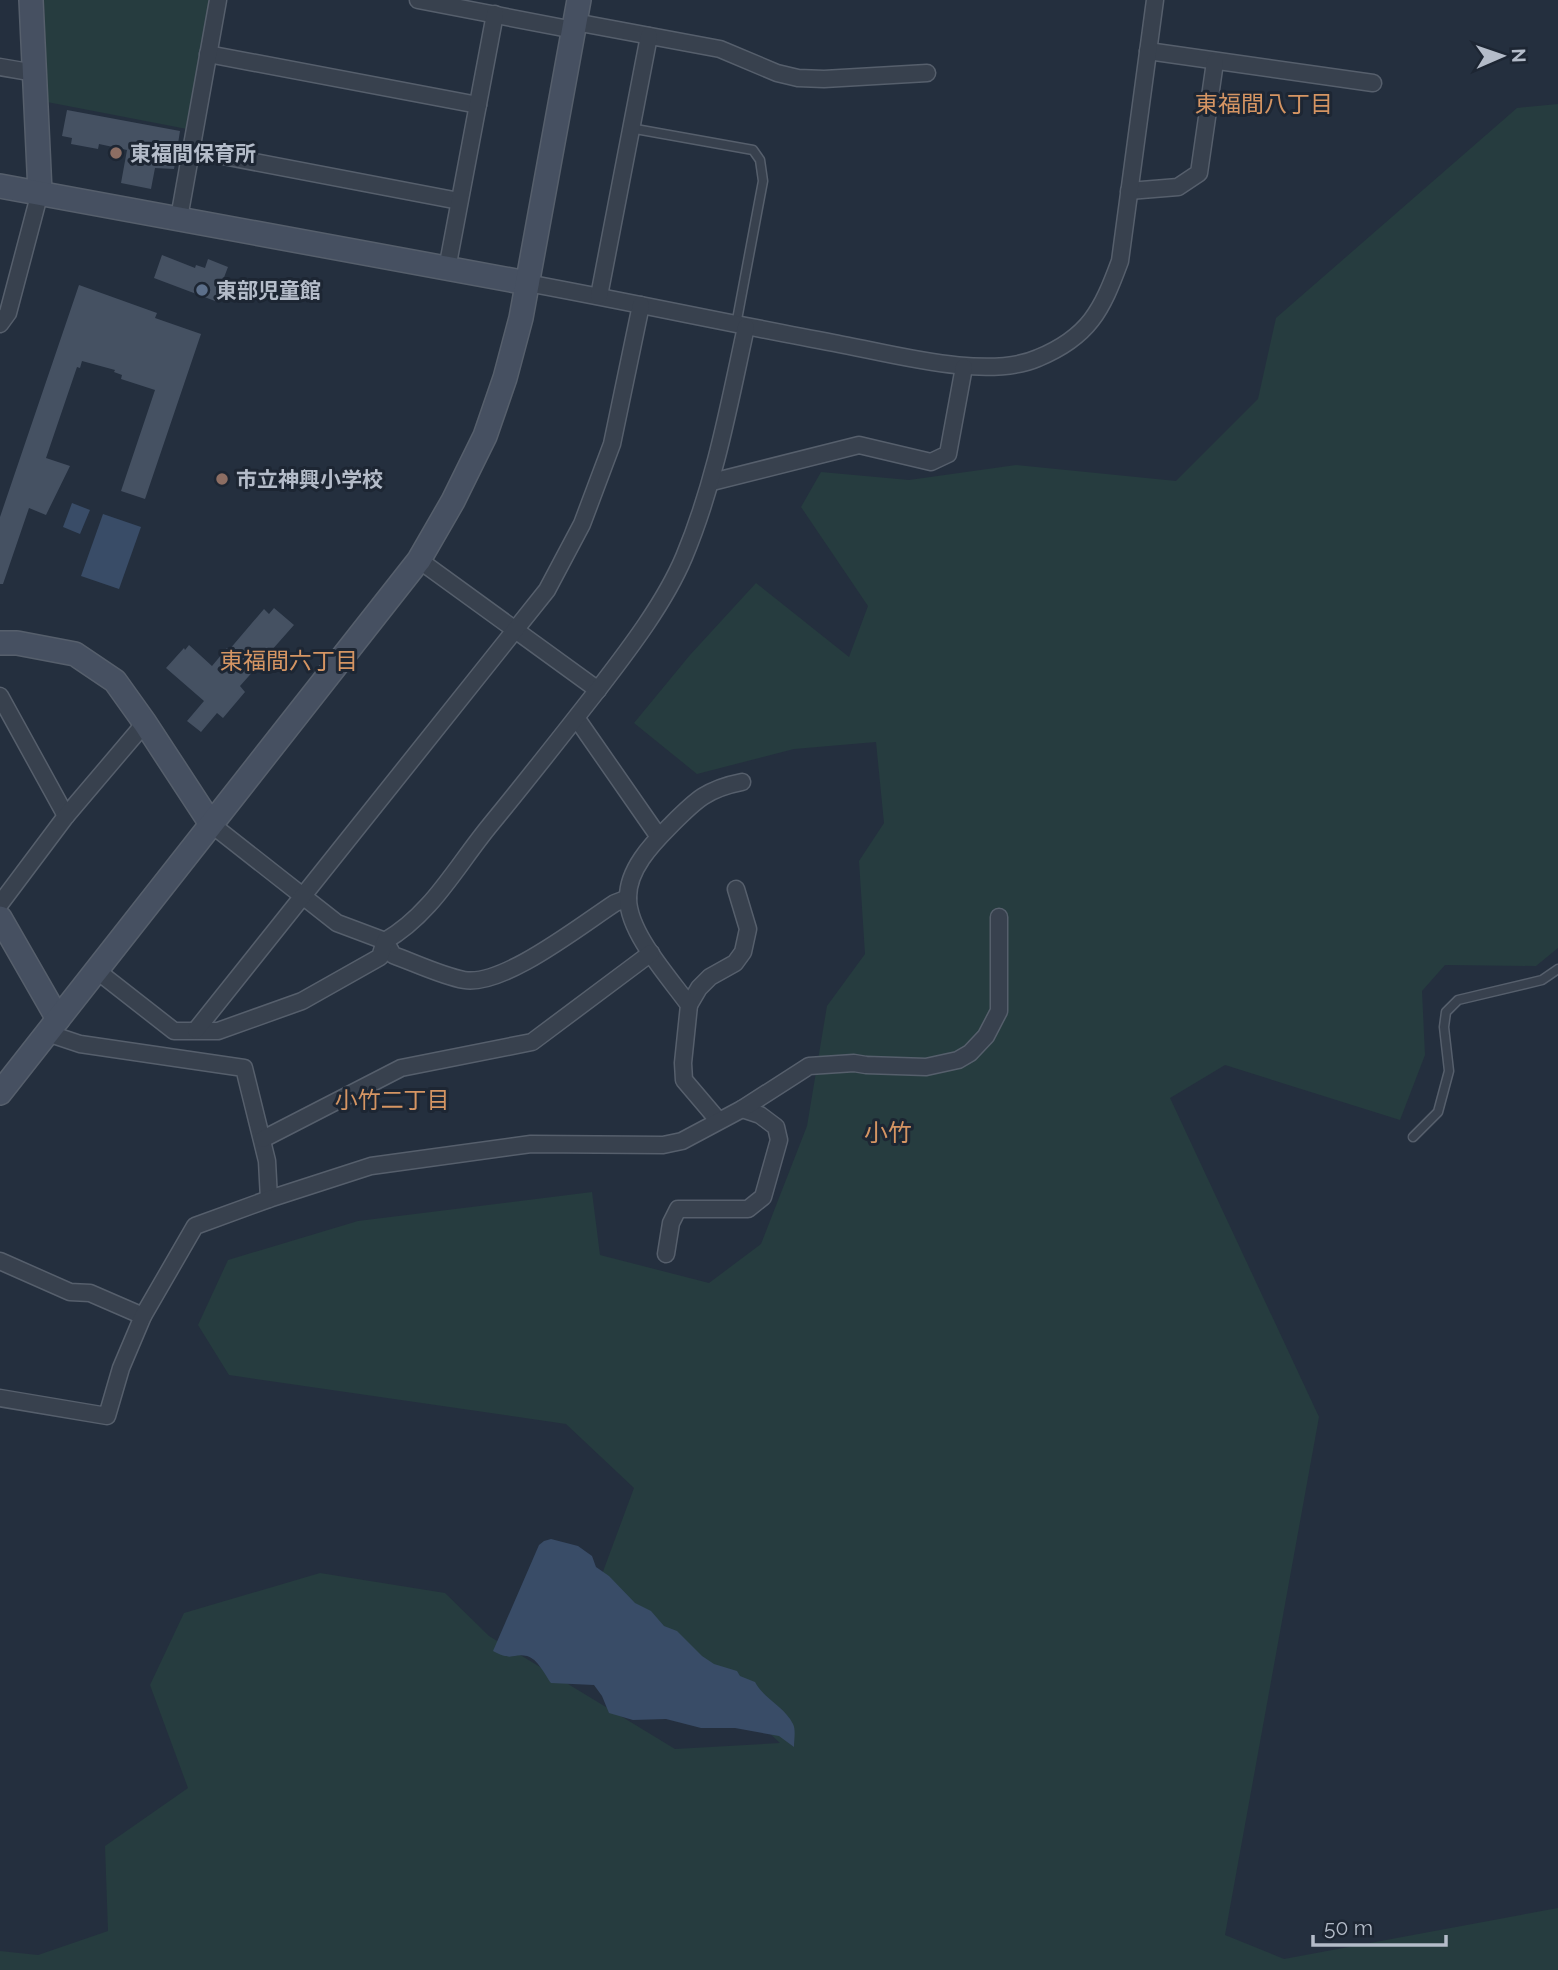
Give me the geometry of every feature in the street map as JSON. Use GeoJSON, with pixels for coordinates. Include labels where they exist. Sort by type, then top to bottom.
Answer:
{"type":"FeatureCollection","features":[{"type":"Feature","properties":{"kind":"street"},"geometry":{"type":"LineString","coordinates":[[0,324],[8,313],[40,192],[31,0]]}},
{"type":"Feature","properties":{"kind":"street"},"geometry":{"type":"LineString","coordinates":[[179,218],[218,0]]}},
{"type":"Feature","properties":{"kind":"street"},"geometry":{"type":"LineString","coordinates":[[418,0],[495,15],[576,17],[649,36],[720,49],[797,78],[927,73]]}},
{"type":"Feature","properties":{"kind":"street"},"geometry":{"type":"LineString","coordinates":[[0,186],[598,296],[741,326],[964,367],[1003,367],[1036,359],[1067,344],[1086,328],[1107,295],[1120,261],[1155,0]]}},
{"type":"Feature","properties":{"kind":"street"},"geometry":{"type":"LineString","coordinates":[[447,269],[495,15]]}},
{"type":"Feature","properties":{"kind":"street"},"geometry":{"type":"LineString","coordinates":[[0,1093],[419,560],[453,501],[485,436],[508,366],[527,283],[576,17]]}},
{"type":"Feature","properties":{"kind":"street"},"geometry":{"type":"LineString","coordinates":[[598,296],[649,36]]}},
{"type":"Feature","properties":{"kind":"street"},"geometry":{"type":"LineString","coordinates":[[1148,51],[1373,83]]}},
{"type":"Feature","properties":{"kind":"street"},"geometry":{"type":"LineString","coordinates":[[208,54],[478,105]]}},
{"type":"Feature","properties":{"kind":"street"},"geometry":{"type":"LineString","coordinates":[[1129,191],[1178,187],[1199,173],[1215,62]]}},
{"type":"Feature","properties":{"kind":"street"},"geometry":{"type":"LineString","coordinates":[[0,67],[35,73]]}},
{"type":"Feature","properties":{"kind":"street"},"geometry":{"type":"LineString","coordinates":[[192,150],[459,201]]}},
{"type":"Feature","properties":{"kind":"street"},"geometry":{"type":"LineString","coordinates":[[196,1030],[547,590],[582,524],[612,444],[641,305]]}},
{"type":"Feature","properties":{"kind":"street"},"geometry":{"type":"LineString","coordinates":[[96,970],[174,1031],[218,1031],[302,1001],[380,957],[385,941],[422,914],[478,839],[577,719],[642,630],[683,560],[712,482],[741,326]]}},
{"type":"Feature","properties":{"kind":"street"},"geometry":{"type":"LineString","coordinates":[[712,482],[859,445],[931,462],[948,454],[964,367]]}},
{"type":"Feature","properties":{"kind":"street"},"geometry":{"type":"LineString","coordinates":[[419,560],[598,690]]}},
{"type":"Feature","properties":{"kind":"street"},"geometry":{"type":"LineString","coordinates":[[0,643],[18,643],[75,654],[115,681],[211,824],[337,923],[385,941],[393,955],[465,980],[488,978],[514,968],[615,903],[628,898]]}},
{"type":"Feature","properties":{"kind":"street"},"geometry":{"type":"LineString","coordinates":[[0,696],[66,816]]}},
{"type":"Feature","properties":{"kind":"street"},"geometry":{"type":"LineString","coordinates":[[577,719],[659,837]]}},
{"type":"Feature","properties":{"kind":"street"},"geometry":{"type":"LineString","coordinates":[[0,904],[66,816],[145,723]]}},
{"type":"Feature","properties":{"kind":"street"},"geometry":{"type":"LineString","coordinates":[[689,1005],[651,953],[632,919],[628,898],[630,884],[643,856],[659,837],[709,791],[742,782]]}},
{"type":"Feature","properties":{"kind":"street"},"geometry":{"type":"LineString","coordinates":[[718,1120],[684,1080],[682,1063],[689,1005],[699,988],[710,977],[735,963],[743,952],[748,929],[736,889]]}},
{"type":"Feature","properties":{"kind":"street"},"geometry":{"type":"LineString","coordinates":[[0,1398],[107,1416],[121,1368],[143,1316],[195,1227],[269,1199],[371,1166],[531,1144],[663,1145],[682,1141],[742,1109],[809,1066],[854,1063],[926,1067],[958,1060],[970,1053],[986,1036],[999,1011],[999,917]]}},
{"type":"Feature","properties":{"kind":"street"},"geometry":{"type":"LineString","coordinates":[[0,918],[52,1026],[80,1044],[244,1068],[263,1139],[269,1199]]}},
{"type":"Feature","properties":{"kind":"street"},"geometry":{"type":"LineString","coordinates":[[263,1139],[401,1068],[532,1042],[651,953]]}},
{"type":"Feature","properties":{"kind":"street"},"geometry":{"type":"LineString","coordinates":[[666,1254],[671,1223],[678,1209],[748,1209],[762,1197],[779,1140],[776,1127],[760,1115],[742,1109]]}},
{"type":"Feature","properties":{"kind":"street"},"geometry":{"type":"LineString","coordinates":[[0,1261],[70,1292],[90,1293],[143,1316]]}},
{"type":"Feature","properties":{"kind":"lane"},"geometry":{"type":"LineString","coordinates":[[630,128],[753,150],[760,160],[763,181],[741,326]]}},
{"type":"Feature","properties":{"kind":"lane"},"geometry":{"type":"LineString","coordinates":[[1413,1137],[1438,1112],[1447,1081],[1449,1070],[1444,1027],[1446,1012],[1458,1000],[1542,980],[1558,969]]}},
{"type":"Feature","properties":{"kind":"green space"},"geometry":{"type":"Polygon","coordinates":[[[44,0],[212,0],[187,129],[47,102],[44,0]]]}},
{"type":"Feature","properties":{"kind":"green space"},"geometry":{"type":"Polygon","coordinates":[[[1558,104],[1558,948],[1536,966],[1445,965],[1422,991],[1425,1055],[1400,1120],[1225,1065],[1170,1098],[1319,1417],[1225,1935],[1284,1959],[1558,1908],[1558,1970],[0,1970],[0,1951],[38,1955],[108,1931],[105,1846],[188,1788],[150,1685],[184,1613],[320,1573],[445,1593],[489,1636],[675,1749],[780,1743],[601,1577],[634,1488],[566,1424],[229,1375],[198,1325],[228,1260],[358,1221],[592,1192],[600,1255],[709,1283],[761,1244],[807,1126],[827,1006],[865,954],[859,861],[884,823],[876,742],[794,749],[697,774],[634,723],[690,655],[756,583],[849,657],[868,606],[801,507],[821,472],[909,480],[1016,465],[1176,481],[1258,399],[1276,318],[1517,108],[1558,104]]]}},
{"type":"Feature","properties":{"kind":"water"},"geometry":{"type":"Polygon","coordinates":[[[72,503],[90,510],[80,534],[63,527],[72,503]]]}},
{"type":"Feature","properties":{"kind":"water"},"geometry":{"type":"Polygon","coordinates":[[[103,514],[141,527],[119,589],[81,576],[103,514]]]}},
{"type":"Feature","properties":{"kind":"water"},"geometry":{"type":"Polygon","coordinates":[[[551,1539],[578,1546],[592,1556],[596,1567],[609,1576],[635,1603],[651,1611],[664,1626],[677,1631],[702,1656],[755,1682],[793,1724],[794,1747],[779,1736],[735,1728],[701,1728],[666,1719],[633,1720],[609,1713],[594,1685],[551,1683],[531,1658],[522,1655],[509,1657],[493,1651],[539,1545],[551,1539]]]}},
{"type":"Feature","properties":{"kind":"building"},"geometry":{"type":"Polygon","coordinates":[[[67,110],[180,131],[174,169],[155,168],[151,189],[121,183],[127,150],[99,144],[98,149],[71,144],[72,138],[62,136],[67,110]]]}},
{"type":"Feature","properties":{"kind":"building","name":"東部児童館"},"geometry":{"type":"Polygon","coordinates":[[[162,255],[195,268],[196,265],[205,268],[208,259],[228,267],[215,301],[154,278],[162,255]]]}},
{"type":"Feature","properties":{"kind":"building"},"geometry":{"type":"Polygon","coordinates":[[[79,285],[157,313],[155,318],[201,334],[145,499],[121,491],[155,390],[121,379],[122,375],[114,372],[115,370],[82,361],[80,368],[77,367],[46,458],[70,466],[46,515],[29,508],[3,584],[0,584],[0,517],[79,285]]]}},
{"type":"Feature","properties":{"kind":"building"},"geometry":{"type":"Polygon","coordinates":[[[274,608],[294,625],[240,686],[245,692],[223,718],[217,713],[201,732],[187,721],[204,701],[166,668],[189,645],[212,666],[264,609],[269,614],[274,608]]]}},
{"type":"Feature","properties":{"kind":"place","name":"東福間保育所"},"geometry":{"type":"Point","coordinates":[116,153]}},
{"type":"Feature","properties":{"kind":"place","name":"東部児童館"},"geometry":{"type":"Point","coordinates":[202,290]}},
{"type":"Feature","properties":{"kind":"place","name":"市立神興小学校"},"geometry":{"type":"Point","coordinates":[222,479]}},
{"type":"Feature","properties":{"kind":"district","name":"東福間八丁目"},"geometry":{"type":"Point","coordinates":[1264,103]}},
{"type":"Feature","properties":{"kind":"district","name":"東福間六丁目"},"geometry":{"type":"Point","coordinates":[289,660]}},
{"type":"Feature","properties":{"kind":"district","name":"小竹二丁目"},"geometry":{"type":"Point","coordinates":[392,1099]}},
{"type":"Feature","properties":{"kind":"district","name":"小竹"},"geometry":{"type":"Point","coordinates":[888,1132]}}]}
